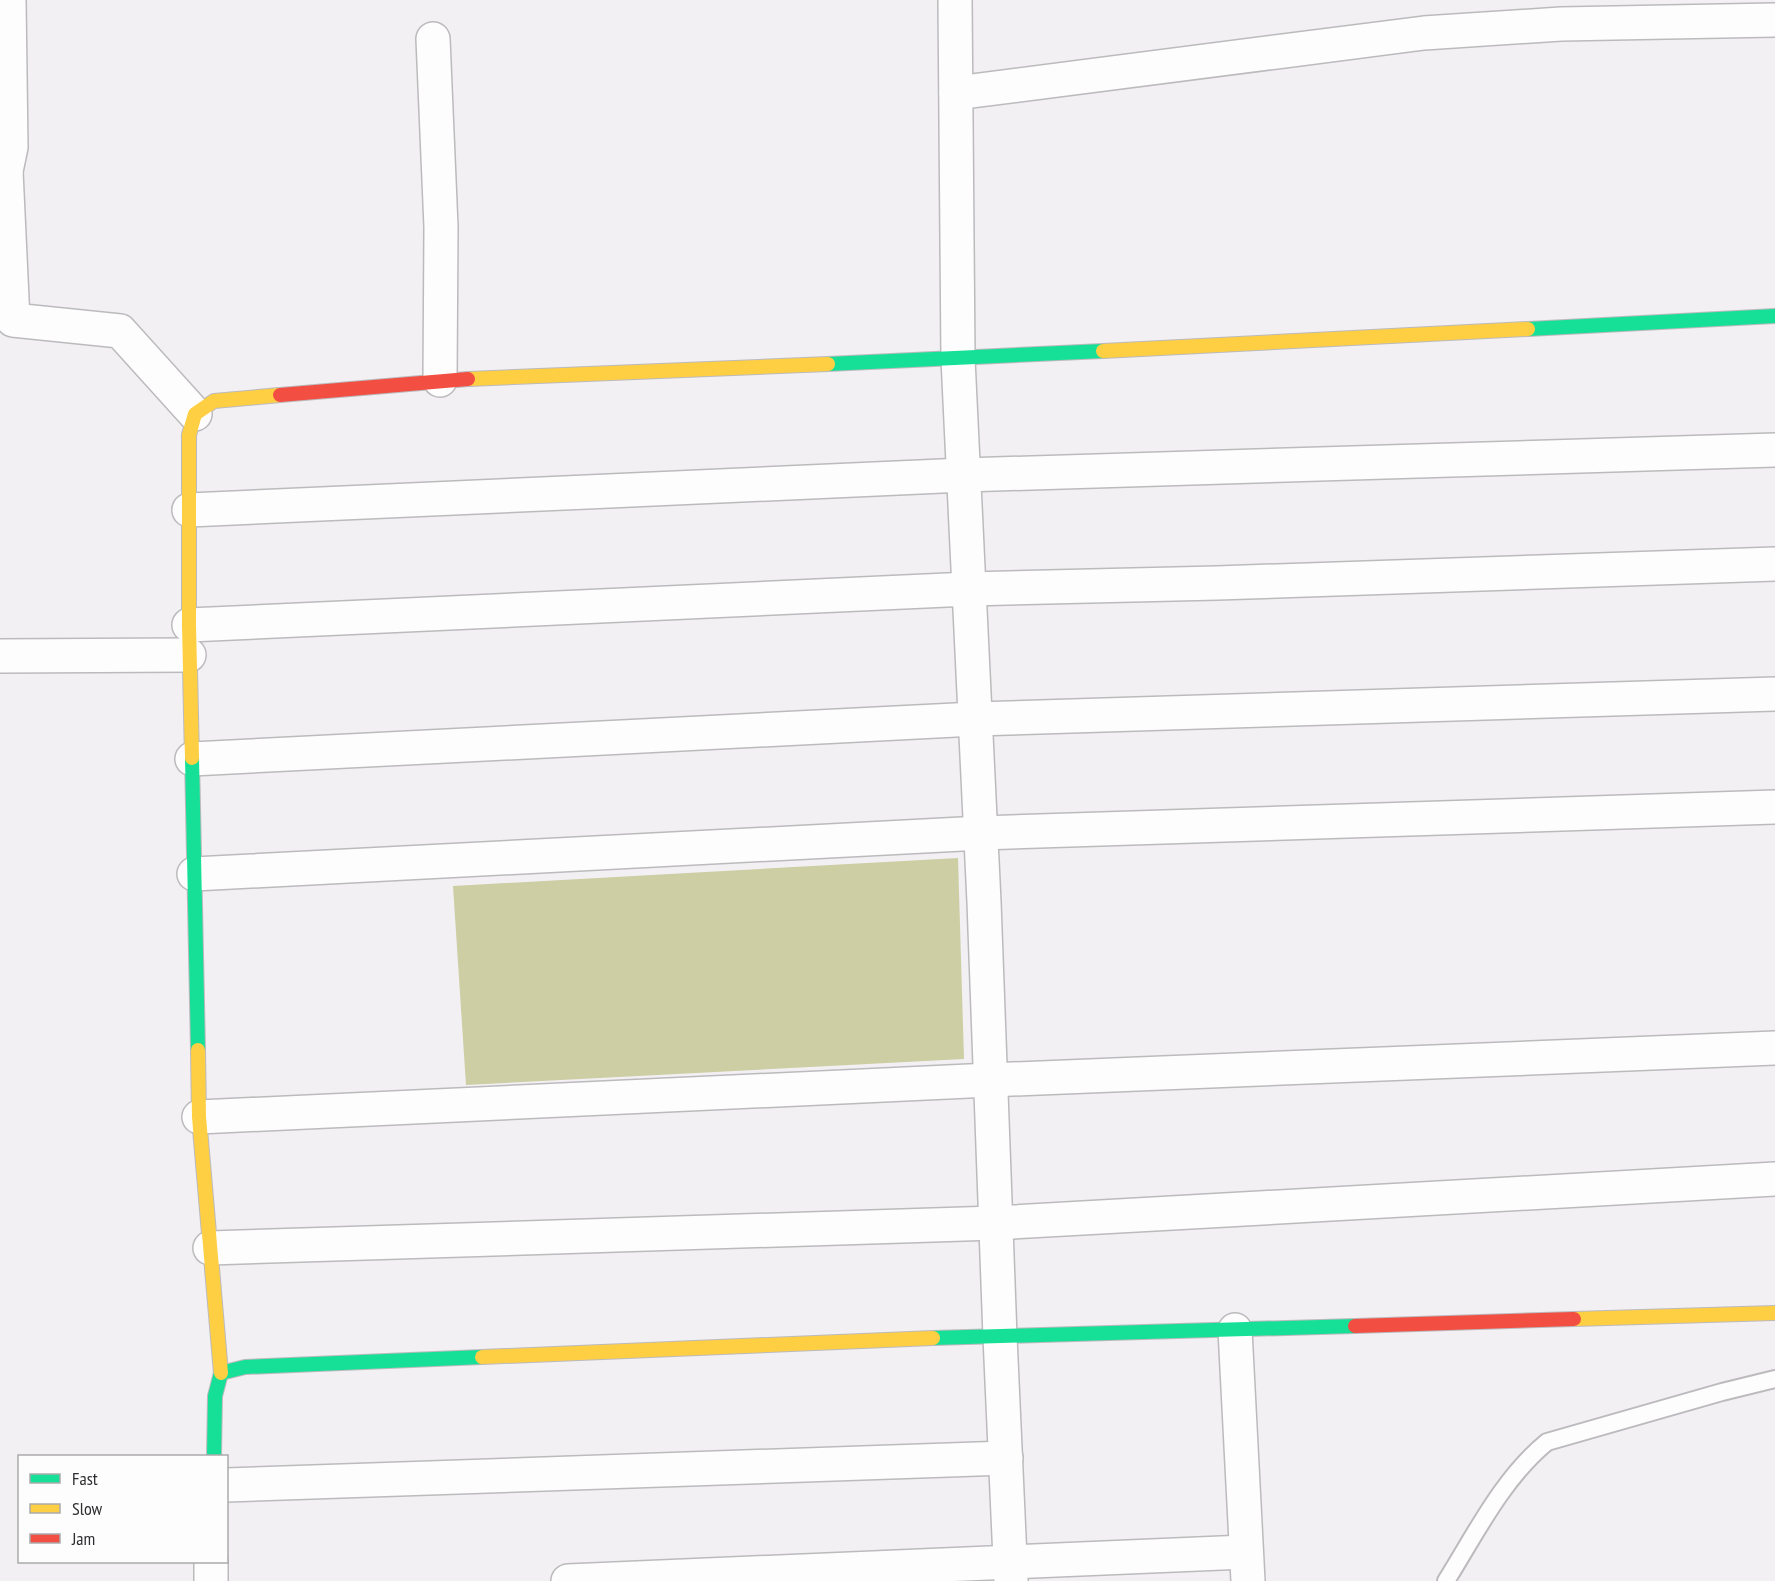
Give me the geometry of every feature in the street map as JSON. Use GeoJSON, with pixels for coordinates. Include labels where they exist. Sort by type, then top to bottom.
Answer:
{"type":"FeatureCollection","features":[{"type":"Feature","properties":{"kind":"street"},"geometry":{"type":"LineString","coordinates":[[955,0],[958,358],[981,833],[995,1223],[1011,1572]]}},
{"type":"Feature","properties":{"kind":"street"},"geometry":{"type":"LineString","coordinates":[[6,9],[11,147],[3,171],[13,320],[120,331],[195,414]]}},
{"type":"Feature","properties":{"kind":"street"},"geometry":{"type":"LineString","coordinates":[[956,78],[1424,33],[1561,24],[1775,20]]}},
{"type":"Feature","properties":{"kind":"street"},"geometry":{"type":"LineString","coordinates":[[433,39],[441,226],[440,380]]}},
{"type":"Feature","properties":{"kind":"street"},"geometry":{"type":"LineString","coordinates":[[214,1455],[215,1396],[221,1373],[199,1117],[189,640],[189,435],[195,414],[214,401],[440,380],[958,358],[1775,316]]}},
{"type":"Feature","properties":{"kind":"street"},"geometry":{"type":"LineString","coordinates":[[189,510],[964,475],[1775,450]]}},
{"type":"Feature","properties":{"kind":"street"},"geometry":{"type":"LineString","coordinates":[[0,656],[189,640],[969,589],[1775,564]]}},
{"type":"Feature","properties":{"kind":"street"},"geometry":{"type":"LineString","coordinates":[[192,759],[975,719],[1775,694]]}},
{"type":"Feature","properties":{"kind":"street"},"geometry":{"type":"LineString","coordinates":[[194,874],[981,833],[1775,807]]}},
{"type":"Feature","properties":{"kind":"street"},"geometry":{"type":"LineString","coordinates":[[199,1117],[990,1080],[1775,1048]]}},
{"type":"Feature","properties":{"kind":"street"},"geometry":{"type":"LineString","coordinates":[[210,1248],[995,1223],[1775,1179]]}},
{"type":"Feature","properties":{"kind":"street"},"geometry":{"type":"LineString","coordinates":[[221,1373],[257,1367],[1000,1337],[1775,1313]]}},
{"type":"Feature","properties":{"kind":"street"},"geometry":{"type":"LineString","coordinates":[[568,1581],[1246,1567],[1235,1330]]}},
{"type":"Feature","properties":{"kind":"street"},"geometry":{"type":"LineString","coordinates":[[228,1485],[1006,1458]]}},
{"type":"Feature","properties":{"kind":"street"},"geometry":{"type":"LineString","coordinates":[[211,1581],[212,1563]]}},
{"type":"Feature","properties":{"kind":"lane"},"geometry":{"type":"LineString","coordinates":[[1446,1581],[1510,1479],[1528,1458],[1547,1442],[1775,1379]]}},
{"type":"Feature","properties":{"kind":"green space"},"geometry":{"type":"Polygon","coordinates":[[[958,858],[964,1059],[466,1085],[453,886],[958,858]]]}},
{"type":"Feature","properties":{"kind":"traffic: fast"},"geometry":{"type":"LineString","coordinates":[[1528,329],[1775,316]]}},
{"type":"Feature","properties":{"kind":"traffic: fast"},"geometry":{"type":"LineString","coordinates":[[828,364],[1103,351]]}},
{"type":"Feature","properties":{"kind":"traffic: fast"},"geometry":{"type":"LineString","coordinates":[[192,758],[198,1050]]}},
{"type":"Feature","properties":{"kind":"traffic: fast"},"geometry":{"type":"LineString","coordinates":[[933,1338],[1355,1326]]}},
{"type":"Feature","properties":{"kind":"traffic: fast"},"geometry":{"type":"LineString","coordinates":[[214,1455],[215,1396],[221,1373],[245,1367],[482,1357]]}},
{"type":"Feature","properties":{"kind":"traffic: slow"},"geometry":{"type":"LineString","coordinates":[[1103,351],[1528,329]]}},
{"type":"Feature","properties":{"kind":"traffic: slow"},"geometry":{"type":"LineString","coordinates":[[468,379],[828,364]]}},
{"type":"Feature","properties":{"kind":"traffic: slow"},"geometry":{"type":"LineString","coordinates":[[192,758],[189,435],[195,414],[214,401],[280,395]]}},
{"type":"Feature","properties":{"kind":"traffic: slow"},"geometry":{"type":"LineString","coordinates":[[198,1050],[199,1117],[221,1373]]}},
{"type":"Feature","properties":{"kind":"traffic: slow"},"geometry":{"type":"LineString","coordinates":[[1574,1319],[1775,1313]]}},
{"type":"Feature","properties":{"kind":"traffic: slow"},"geometry":{"type":"LineString","coordinates":[[482,1357],[933,1338]]}},
{"type":"Feature","properties":{"kind":"traffic: jam"},"geometry":{"type":"LineString","coordinates":[[280,395],[468,379]]}},
{"type":"Feature","properties":{"kind":"traffic: jam"},"geometry":{"type":"LineString","coordinates":[[1355,1326],[1574,1319]]}}]}
